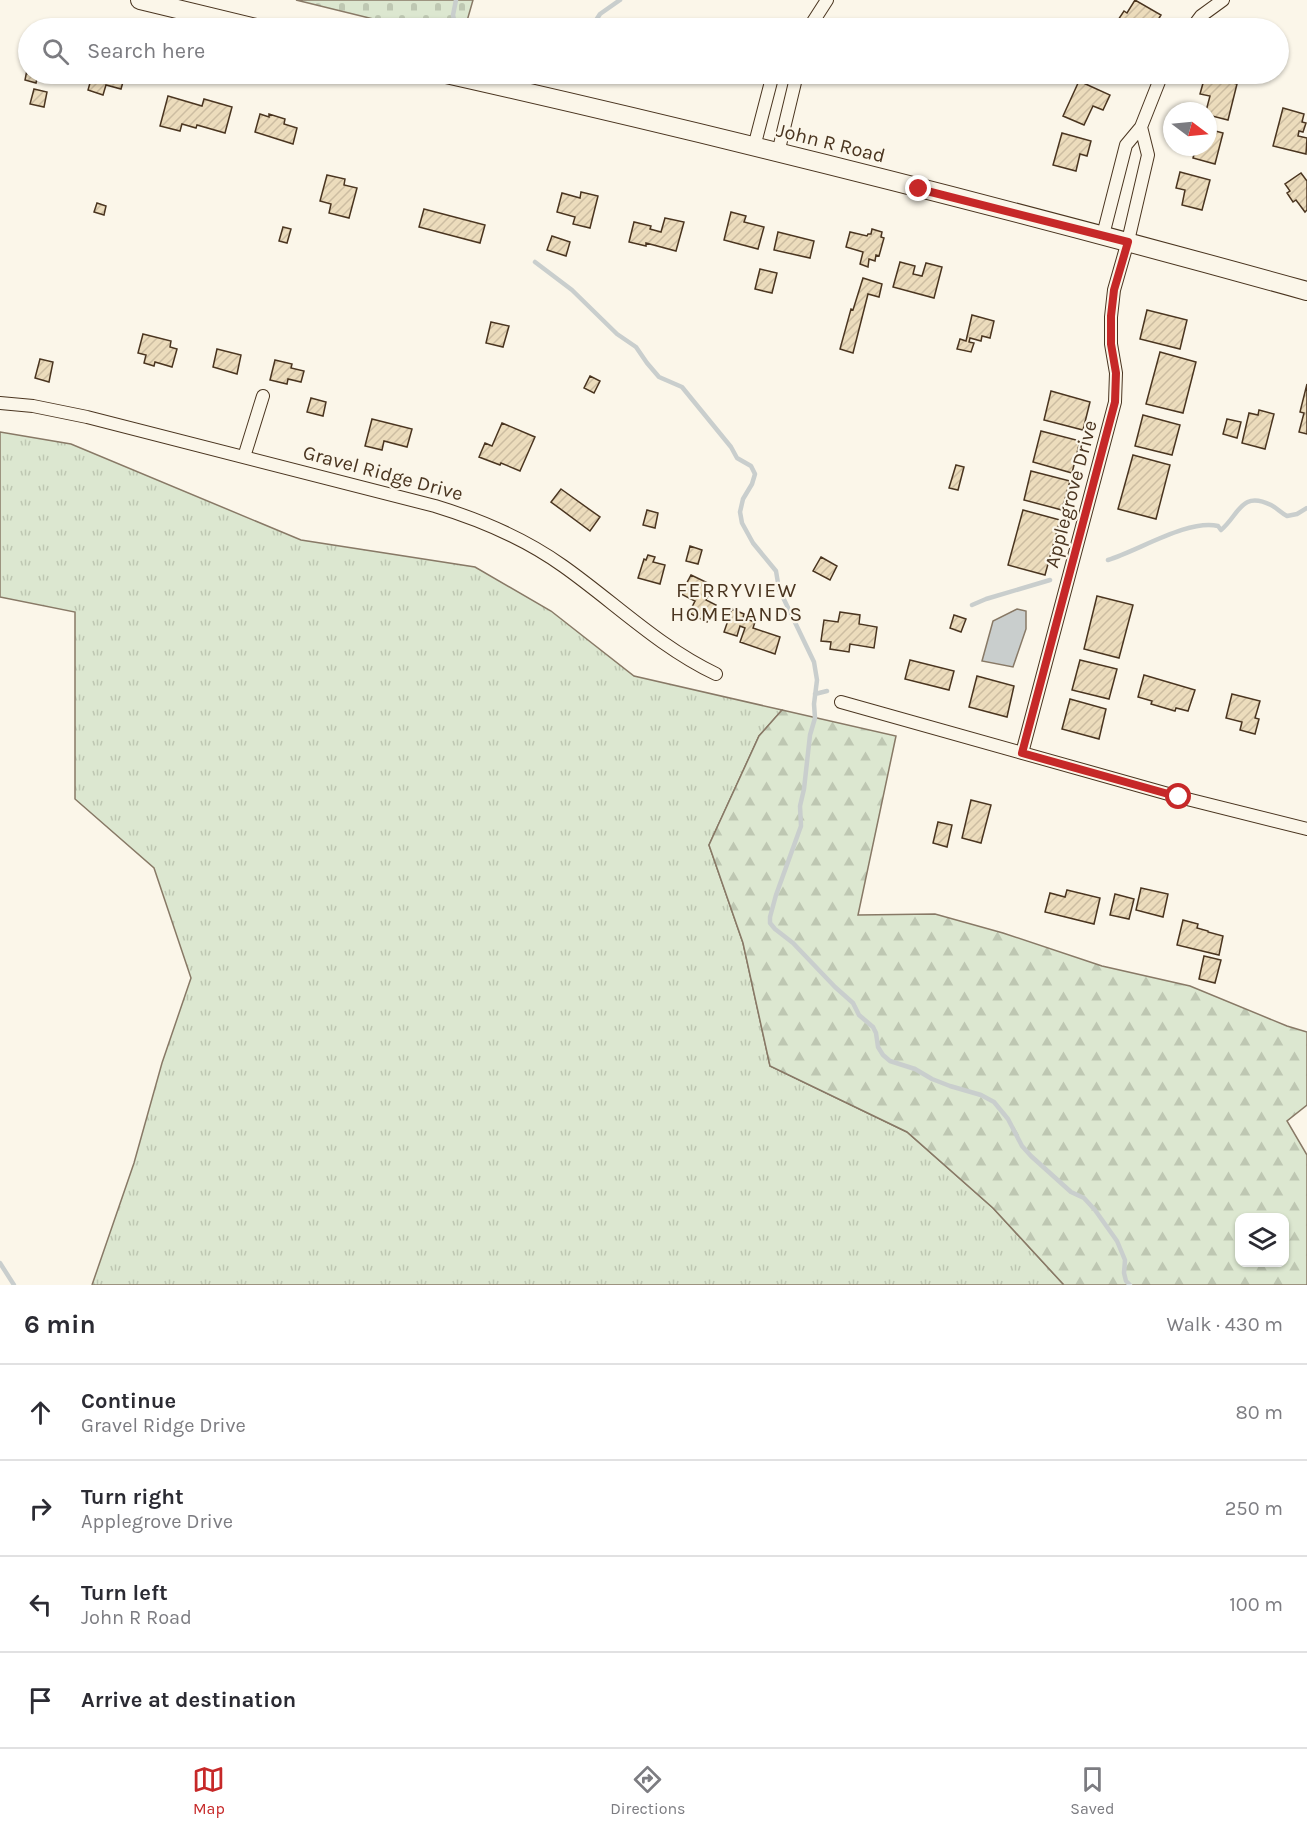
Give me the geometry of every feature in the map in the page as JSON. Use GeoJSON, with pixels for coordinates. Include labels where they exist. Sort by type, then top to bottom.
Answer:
{"type":"FeatureCollection","features":[{"type":"Feature","properties":{"kind":"main road"},"geometry":{"type":"LineString","coordinates":[[140,0],[215,18]]}},
{"type":"Feature","properties":{"kind":"main road","name":"John R Road"},"geometry":{"type":"LineString","coordinates":[[488,84],[754,147],[1103,235],[1307,291]]}},
{"type":"Feature","properties":{"kind":"street"},"geometry":{"type":"LineString","coordinates":[[816,18],[828,0]]}},
{"type":"Feature","properties":{"kind":"street"},"geometry":{"type":"LineString","coordinates":[[1200,18],[1223,0]]}},
{"type":"Feature","properties":{"kind":"street"},"geometry":{"type":"LineString","coordinates":[[754,147],[770,84]]}},
{"type":"Feature","properties":{"kind":"street"},"geometry":{"type":"LineString","coordinates":[[777,153],[794,84]]}},
{"type":"Feature","properties":{"kind":"street"},"geometry":{"type":"LineString","coordinates":[[1103,235],[1126,145],[1141,127],[1158,84]]}},
{"type":"Feature","properties":{"kind":"street","name":"Applegrove Drive"},"geometry":{"type":"LineString","coordinates":[[1022,753],[1115,402],[1116,373],[1111,344],[1111,316],[1114,290],[1128,242],[1148,155],[1141,127]]}},
{"type":"Feature","properties":{"kind":"street"},"geometry":{"type":"LineString","coordinates":[[243,458],[263,396]]}},
{"type":"Feature","properties":{"kind":"street","name":"Gravel Ridge Drive"},"geometry":{"type":"LineString","coordinates":[[0,403],[69,412],[468,516],[532,546],[563,566],[676,653],[716,674]]}},
{"type":"Feature","properties":{"kind":"street"},"geometry":{"type":"LineString","coordinates":[[841,702],[1179,797],[1307,829]]}},
{"type":"Feature","properties":{"kind":"green space"},"geometry":{"type":"Polygon","coordinates":[[[296,0],[473,0],[468,18],[369,18],[296,0]]]}},
{"type":"Feature","properties":{"kind":"green space"},"geometry":{"type":"Polygon","coordinates":[[[0,432],[71,444],[301,540],[475,567],[551,611],[634,676],[782,710],[759,736],[709,845],[743,943],[770,1066],[907,1132],[993,1208],[1064,1285],[92,1285],[134,1163],[162,1063],[191,978],[154,868],[75,799],[75,612],[0,597],[0,432]]]}},
{"type":"Feature","properties":{"kind":"green space"},"geometry":{"type":"Polygon","coordinates":[[[782,710],[896,736],[858,915],[935,914],[1003,933],[1102,966],[1190,986],[1307,1032],[1307,1105],[1287,1121],[1307,1155],[1307,1285],[1064,1285],[993,1208],[907,1132],[770,1066],[743,943],[709,845],[759,736],[782,710]]]}},
{"type":"Feature","properties":{"kind":"shaded area"},"geometry":{"type":"Polygon","coordinates":[[[1017,609],[1026,611],[1026,629],[1013,667],[982,661],[993,621],[1017,609]]]}},
{"type":"Feature","properties":{"kind":"building"},"geometry":{"type":"Polygon","coordinates":[[[1135,0],[1161,15],[1159,18],[1119,18],[1124,11],[1127,13],[1135,0]]]}},
{"type":"Feature","properties":{"kind":"building"},"geometry":{"type":"Polygon","coordinates":[[[90,84],[122,84],[121,89],[106,85],[103,95],[88,90],[90,84]]]}},
{"type":"Feature","properties":{"kind":"building"},"geometry":{"type":"Polygon","coordinates":[[[1078,84],[1086,84],[1110,95],[1103,110],[1093,106],[1084,125],[1063,116],[1078,84]]]}},
{"type":"Feature","properties":{"kind":"building"},"geometry":{"type":"Polygon","coordinates":[[[1203,84],[1237,84],[1228,120],[1217,117],[1217,102],[1208,102],[1210,96],[1200,94],[1203,84]]]}},
{"type":"Feature","properties":{"kind":"building"},"geometry":{"type":"Polygon","coordinates":[[[34,89],[47,92],[44,107],[30,104],[34,89]]]}},
{"type":"Feature","properties":{"kind":"building"},"geometry":{"type":"Polygon","coordinates":[[[168,96],[202,106],[204,99],[232,107],[225,133],[197,125],[196,128],[182,124],[180,131],[160,126],[168,96]]]}},
{"type":"Feature","properties":{"kind":"building"},"geometry":{"type":"Polygon","coordinates":[[[1283,108],[1304,114],[1302,122],[1306,123],[1303,132],[1299,131],[1298,136],[1307,138],[1306,154],[1273,146],[1283,108]]]}},
{"type":"Feature","properties":{"kind":"building"},"geometry":{"type":"Polygon","coordinates":[[[260,114],[285,119],[284,124],[297,128],[293,144],[255,132],[260,114]]]}},
{"type":"Feature","properties":{"kind":"building"},"geometry":{"type":"Polygon","coordinates":[[[1217,131],[1223,133],[1215,164],[1193,158],[1194,156],[1217,156],[1217,131]]]}},
{"type":"Feature","properties":{"kind":"building"},"geometry":{"type":"Polygon","coordinates":[[[1062,133],[1091,141],[1087,156],[1080,154],[1076,171],[1053,165],[1062,133]]]}},
{"type":"Feature","properties":{"kind":"building"},"geometry":{"type":"Polygon","coordinates":[[[1180,172],[1210,180],[1202,210],[1182,205],[1185,190],[1176,188],[1180,172]]]}},
{"type":"Feature","properties":{"kind":"building"},"geometry":{"type":"Polygon","coordinates":[[[1301,173],[1307,181],[1307,210],[1305,212],[1296,200],[1293,202],[1287,193],[1290,191],[1285,184],[1301,173]]]}},
{"type":"Feature","properties":{"kind":"building"},"geometry":{"type":"Polygon","coordinates":[[[327,175],[345,179],[344,185],[357,188],[349,218],[329,213],[331,204],[320,201],[327,175]]]}},
{"type":"Feature","properties":{"kind":"building"},"geometry":{"type":"Polygon","coordinates":[[[581,192],[598,196],[590,228],[573,224],[575,217],[557,212],[562,193],[580,198],[581,192]]]}},
{"type":"Feature","properties":{"kind":"building"},"geometry":{"type":"Polygon","coordinates":[[[97,203],[106,206],[104,215],[94,212],[97,203]]]}},
{"type":"Feature","properties":{"kind":"building"},"geometry":{"type":"Polygon","coordinates":[[[424,209],[485,225],[480,243],[419,227],[424,209]]]}},
{"type":"Feature","properties":{"kind":"building"},"geometry":{"type":"Polygon","coordinates":[[[731,212],[746,216],[744,222],[764,227],[758,249],[724,240],[731,212]]]}},
{"type":"Feature","properties":{"kind":"building"},"geometry":{"type":"Polygon","coordinates":[[[665,218],[684,222],[676,251],[646,243],[646,246],[629,242],[634,222],[651,226],[650,229],[661,232],[665,218]]]}},
{"type":"Feature","properties":{"kind":"building"},"geometry":{"type":"Polygon","coordinates":[[[283,227],[291,229],[287,243],[279,241],[283,227]]]}},
{"type":"Feature","properties":{"kind":"building"},"geometry":{"type":"Polygon","coordinates":[[[872,229],[882,232],[881,237],[884,238],[879,256],[876,255],[875,261],[869,259],[868,267],[860,264],[863,252],[846,247],[850,232],[867,236],[871,234],[872,229]]]}},
{"type":"Feature","properties":{"kind":"building"},"geometry":{"type":"Polygon","coordinates":[[[778,232],[814,241],[810,258],[774,250],[778,232]]]}},
{"type":"Feature","properties":{"kind":"building"},"geometry":{"type":"Polygon","coordinates":[[[552,236],[570,242],[566,256],[547,250],[552,236]]]}},
{"type":"Feature","properties":{"kind":"building"},"geometry":{"type":"Polygon","coordinates":[[[900,262],[915,266],[913,274],[922,276],[926,263],[942,267],[934,298],[893,287],[900,262]]]}},
{"type":"Feature","properties":{"kind":"building"},"geometry":{"type":"Polygon","coordinates":[[[760,269],[777,273],[772,293],[755,289],[760,269]]]}},
{"type":"Feature","properties":{"kind":"building"},"geometry":{"type":"Polygon","coordinates":[[[863,278],[882,284],[879,297],[868,294],[853,353],[840,349],[851,309],[853,310],[863,278]]]}},
{"type":"Feature","properties":{"kind":"building"},"geometry":{"type":"Polygon","coordinates":[[[1147,310],[1187,320],[1180,349],[1140,339],[1147,310]]]}},
{"type":"Feature","properties":{"kind":"building"},"geometry":{"type":"Polygon","coordinates":[[[972,315],[994,321],[990,338],[982,336],[981,341],[970,338],[969,342],[974,343],[971,352],[957,349],[960,339],[966,341],[972,315]]]}},
{"type":"Feature","properties":{"kind":"building"},"geometry":{"type":"Polygon","coordinates":[[[491,322],[509,326],[503,347],[486,343],[491,322]]]}},
{"type":"Feature","properties":{"kind":"building"},"geometry":{"type":"Polygon","coordinates":[[[143,334],[171,341],[170,347],[177,349],[172,367],[155,362],[154,366],[144,363],[146,355],[138,353],[143,334]]]}},
{"type":"Feature","properties":{"kind":"building"},"geometry":{"type":"Polygon","coordinates":[[[217,349],[241,355],[237,374],[213,367],[217,349]]]}},
{"type":"Feature","properties":{"kind":"building"},"geometry":{"type":"Polygon","coordinates":[[[1160,352],[1196,362],[1183,413],[1146,404],[1160,352]]]}},
{"type":"Feature","properties":{"kind":"building"},"geometry":{"type":"Polygon","coordinates":[[[40,359],[53,362],[49,382],[35,378],[40,359]]]}},
{"type":"Feature","properties":{"kind":"building"},"geometry":{"type":"Polygon","coordinates":[[[275,360],[292,364],[291,368],[304,371],[301,382],[288,379],[287,384],[270,380],[275,360]]]}},
{"type":"Feature","properties":{"kind":"building"},"geometry":{"type":"Polygon","coordinates":[[[590,376],[600,381],[594,393],[584,388],[590,376]]]}},
{"type":"Feature","properties":{"kind":"building"},"geometry":{"type":"Polygon","coordinates":[[[1307,384],[1307,434],[1299,432],[1304,413],[1300,412],[1307,384]]]}},
{"type":"Feature","properties":{"kind":"building"},"geometry":{"type":"Polygon","coordinates":[[[1051,391],[1090,402],[1083,430],[1044,420],[1051,391]]]}},
{"type":"Feature","properties":{"kind":"building"},"geometry":{"type":"Polygon","coordinates":[[[311,398],[326,402],[323,416],[307,412],[311,398]]]}},
{"type":"Feature","properties":{"kind":"building"},"geometry":{"type":"Polygon","coordinates":[[[1259,410],[1274,414],[1265,449],[1242,443],[1249,413],[1258,415],[1259,410]]]}},
{"type":"Feature","properties":{"kind":"building"},"geometry":{"type":"Polygon","coordinates":[[[1143,415],[1180,425],[1172,455],[1135,446],[1143,415]]]}},
{"type":"Feature","properties":{"kind":"building"},"geometry":{"type":"Polygon","coordinates":[[[372,419],[412,429],[407,447],[384,441],[382,450],[365,446],[372,419]]]}},
{"type":"Feature","properties":{"kind":"building"},"geometry":{"type":"Polygon","coordinates":[[[1227,419],[1241,422],[1237,438],[1223,434],[1227,419]]]}},
{"type":"Feature","properties":{"kind":"building"},"geometry":{"type":"Polygon","coordinates":[[[502,423],[535,437],[520,471],[479,457],[485,443],[492,446],[502,423]]]}},
{"type":"Feature","properties":{"kind":"building"},"geometry":{"type":"Polygon","coordinates":[[[1041,431],[1080,441],[1072,473],[1033,462],[1041,431]]]}},
{"type":"Feature","properties":{"kind":"building"},"geometry":{"type":"Polygon","coordinates":[[[1133,455],[1170,465],[1156,519],[1118,509],[1133,455]]]}},
{"type":"Feature","properties":{"kind":"building"},"geometry":{"type":"Polygon","coordinates":[[[956,465],[964,467],[958,490],[949,488],[956,465]]]}},
{"type":"Feature","properties":{"kind":"building"},"geometry":{"type":"Polygon","coordinates":[[[1031,471],[1070,481],[1062,510],[1024,500],[1031,471]]]}},
{"type":"Feature","properties":{"kind":"building"},"geometry":{"type":"Polygon","coordinates":[[[561,489],[600,517],[590,531],[551,502],[561,489]]]}},
{"type":"Feature","properties":{"kind":"building"},"geometry":{"type":"Polygon","coordinates":[[[647,510],[658,513],[655,528],[643,525],[647,510]]]}},
{"type":"Feature","properties":{"kind":"building"},"geometry":{"type":"Polygon","coordinates":[[[1023,510],[1060,520],[1045,575],[1008,565],[1023,510]]]}},
{"type":"Feature","properties":{"kind":"building"},"geometry":{"type":"Polygon","coordinates":[[[690,546],[702,550],[698,564],[686,561],[690,546]]]}},
{"type":"Feature","properties":{"kind":"building"},"geometry":{"type":"Polygon","coordinates":[[[648,555],[655,557],[653,562],[665,565],[660,584],[638,578],[644,559],[646,560],[648,555]]]}},
{"type":"Feature","properties":{"kind":"building"},"geometry":{"type":"Polygon","coordinates":[[[821,557],[837,566],[830,580],[813,571],[821,557]]]}},
{"type":"Feature","properties":{"kind":"building"},"geometry":{"type":"Polygon","coordinates":[[[691,575],[708,583],[704,591],[709,594],[706,600],[716,605],[707,622],[689,613],[695,601],[681,594],[691,575]]]}},
{"type":"Feature","properties":{"kind":"building"},"geometry":{"type":"Polygon","coordinates":[[[1097,596],[1133,605],[1119,658],[1084,649],[1097,596]]]}},
{"type":"Feature","properties":{"kind":"building"},"geometry":{"type":"Polygon","coordinates":[[[732,609],[744,614],[743,618],[755,622],[753,628],[780,637],[775,654],[740,642],[745,628],[740,626],[737,636],[724,632],[732,609]]]}},
{"type":"Feature","properties":{"kind":"building"},"geometry":{"type":"Polygon","coordinates":[[[840,612],[860,615],[859,624],[877,627],[874,648],[850,644],[849,652],[830,649],[831,642],[821,641],[824,620],[838,622],[840,612]]]}},
{"type":"Feature","properties":{"kind":"building"},"geometry":{"type":"Polygon","coordinates":[[[954,615],[966,619],[961,632],[950,628],[954,615]]]}},
{"type":"Feature","properties":{"kind":"building"},"geometry":{"type":"Polygon","coordinates":[[[910,660],[954,671],[949,690],[905,679],[910,660]]]}},
{"type":"Feature","properties":{"kind":"building"},"geometry":{"type":"Polygon","coordinates":[[[1080,660],[1117,669],[1109,699],[1072,690],[1080,660]]]}},
{"type":"Feature","properties":{"kind":"building"},"geometry":{"type":"Polygon","coordinates":[[[1144,675],[1195,690],[1188,711],[1176,708],[1175,711],[1151,704],[1152,701],[1138,697],[1144,675]]]}},
{"type":"Feature","properties":{"kind":"building"},"geometry":{"type":"Polygon","coordinates":[[[977,676],[1014,686],[1007,717],[969,707],[977,676]]]}},
{"type":"Feature","properties":{"kind":"building"},"geometry":{"type":"Polygon","coordinates":[[[1232,694],[1260,701],[1255,718],[1259,719],[1255,734],[1240,730],[1242,722],[1226,718],[1232,694]]]}},
{"type":"Feature","properties":{"kind":"building"},"geometry":{"type":"Polygon","coordinates":[[[1070,699],[1106,709],[1099,739],[1062,729],[1070,699]]]}},
{"type":"Feature","properties":{"kind":"building"},"geometry":{"type":"Polygon","coordinates":[[[971,800],[991,805],[981,843],[962,838],[971,800]]]}},
{"type":"Feature","properties":{"kind":"building"},"geometry":{"type":"Polygon","coordinates":[[[938,822],[952,825],[947,847],[933,843],[938,822]]]}},
{"type":"Feature","properties":{"kind":"building"},"geometry":{"type":"Polygon","coordinates":[[[1141,888],[1168,894],[1163,917],[1136,910],[1141,888]]]}},
{"type":"Feature","properties":{"kind":"building"},"geometry":{"type":"Polygon","coordinates":[[[1067,890],[1100,898],[1094,924],[1045,912],[1050,893],[1065,897],[1067,890]]]}},
{"type":"Feature","properties":{"kind":"building"},"geometry":{"type":"Polygon","coordinates":[[[1115,894],[1134,899],[1129,919],[1110,915],[1115,894]]]}},
{"type":"Feature","properties":{"kind":"building"},"geometry":{"type":"Polygon","coordinates":[[[1183,920],[1198,924],[1197,928],[1223,936],[1219,955],[1177,945],[1183,920]]]}},
{"type":"Feature","properties":{"kind":"building"},"geometry":{"type":"Polygon","coordinates":[[[1204,956],[1221,960],[1215,983],[1199,979],[1204,956]]]}},
{"type":"Feature","properties":{"kind":"waterway"},"geometry":{"type":"LineString","coordinates":[[454,18],[456,0]]}},
{"type":"Feature","properties":{"kind":"waterway"},"geometry":{"type":"LineString","coordinates":[[597,18],[620,0]]}},
{"type":"Feature","properties":{"kind":"waterway"},"geometry":{"type":"LineString","coordinates":[[535,262],[572,290],[617,334],[636,347],[659,377],[682,387],[731,447],[737,458],[751,466],[755,474],[743,499],[740,512],[742,523],[753,543],[776,571],[779,589],[814,662],[817,680],[815,718],[810,735],[800,806],[801,826],[776,895],[770,923],[853,1003],[859,1015],[873,1027],[878,1047],[890,1061],[994,1102],[1008,1119],[1022,1146],[1031,1156],[1071,1192],[1084,1198],[1095,1210],[1117,1241],[1125,1260],[1126,1281],[1130,1285]]}},
{"type":"Feature","properties":{"kind":"waterway"},"geometry":{"type":"LineString","coordinates":[[1108,560],[1192,527],[1218,526],[1221,530],[1242,506],[1253,500],[1271,505],[1287,516],[1297,514],[1307,508]]}},
{"type":"Feature","properties":{"kind":"waterway"},"geometry":{"type":"LineString","coordinates":[[972,605],[1050,580]]}},
{"type":"Feature","properties":{"kind":"waterway"},"geometry":{"type":"LineString","coordinates":[[815,694],[827,691]]}},
{"type":"Feature","properties":{"kind":"waterway"},"geometry":{"type":"LineString","coordinates":[[0,1263],[14,1285]]}},
{"type":"Feature","properties":{"kind":"district","name":"FERRYVIEW HOMELANDS"},"geometry":{"type":"Point","coordinates":[737,602]}},
{"type":"Feature","properties":{"kind":"route"},"geometry":{"type":"LineString","coordinates":[[919,189],[1128,242],[1114,290],[1111,316],[1111,344],[1116,373],[1115,402],[1022,753],[1179,797]]}}]}
